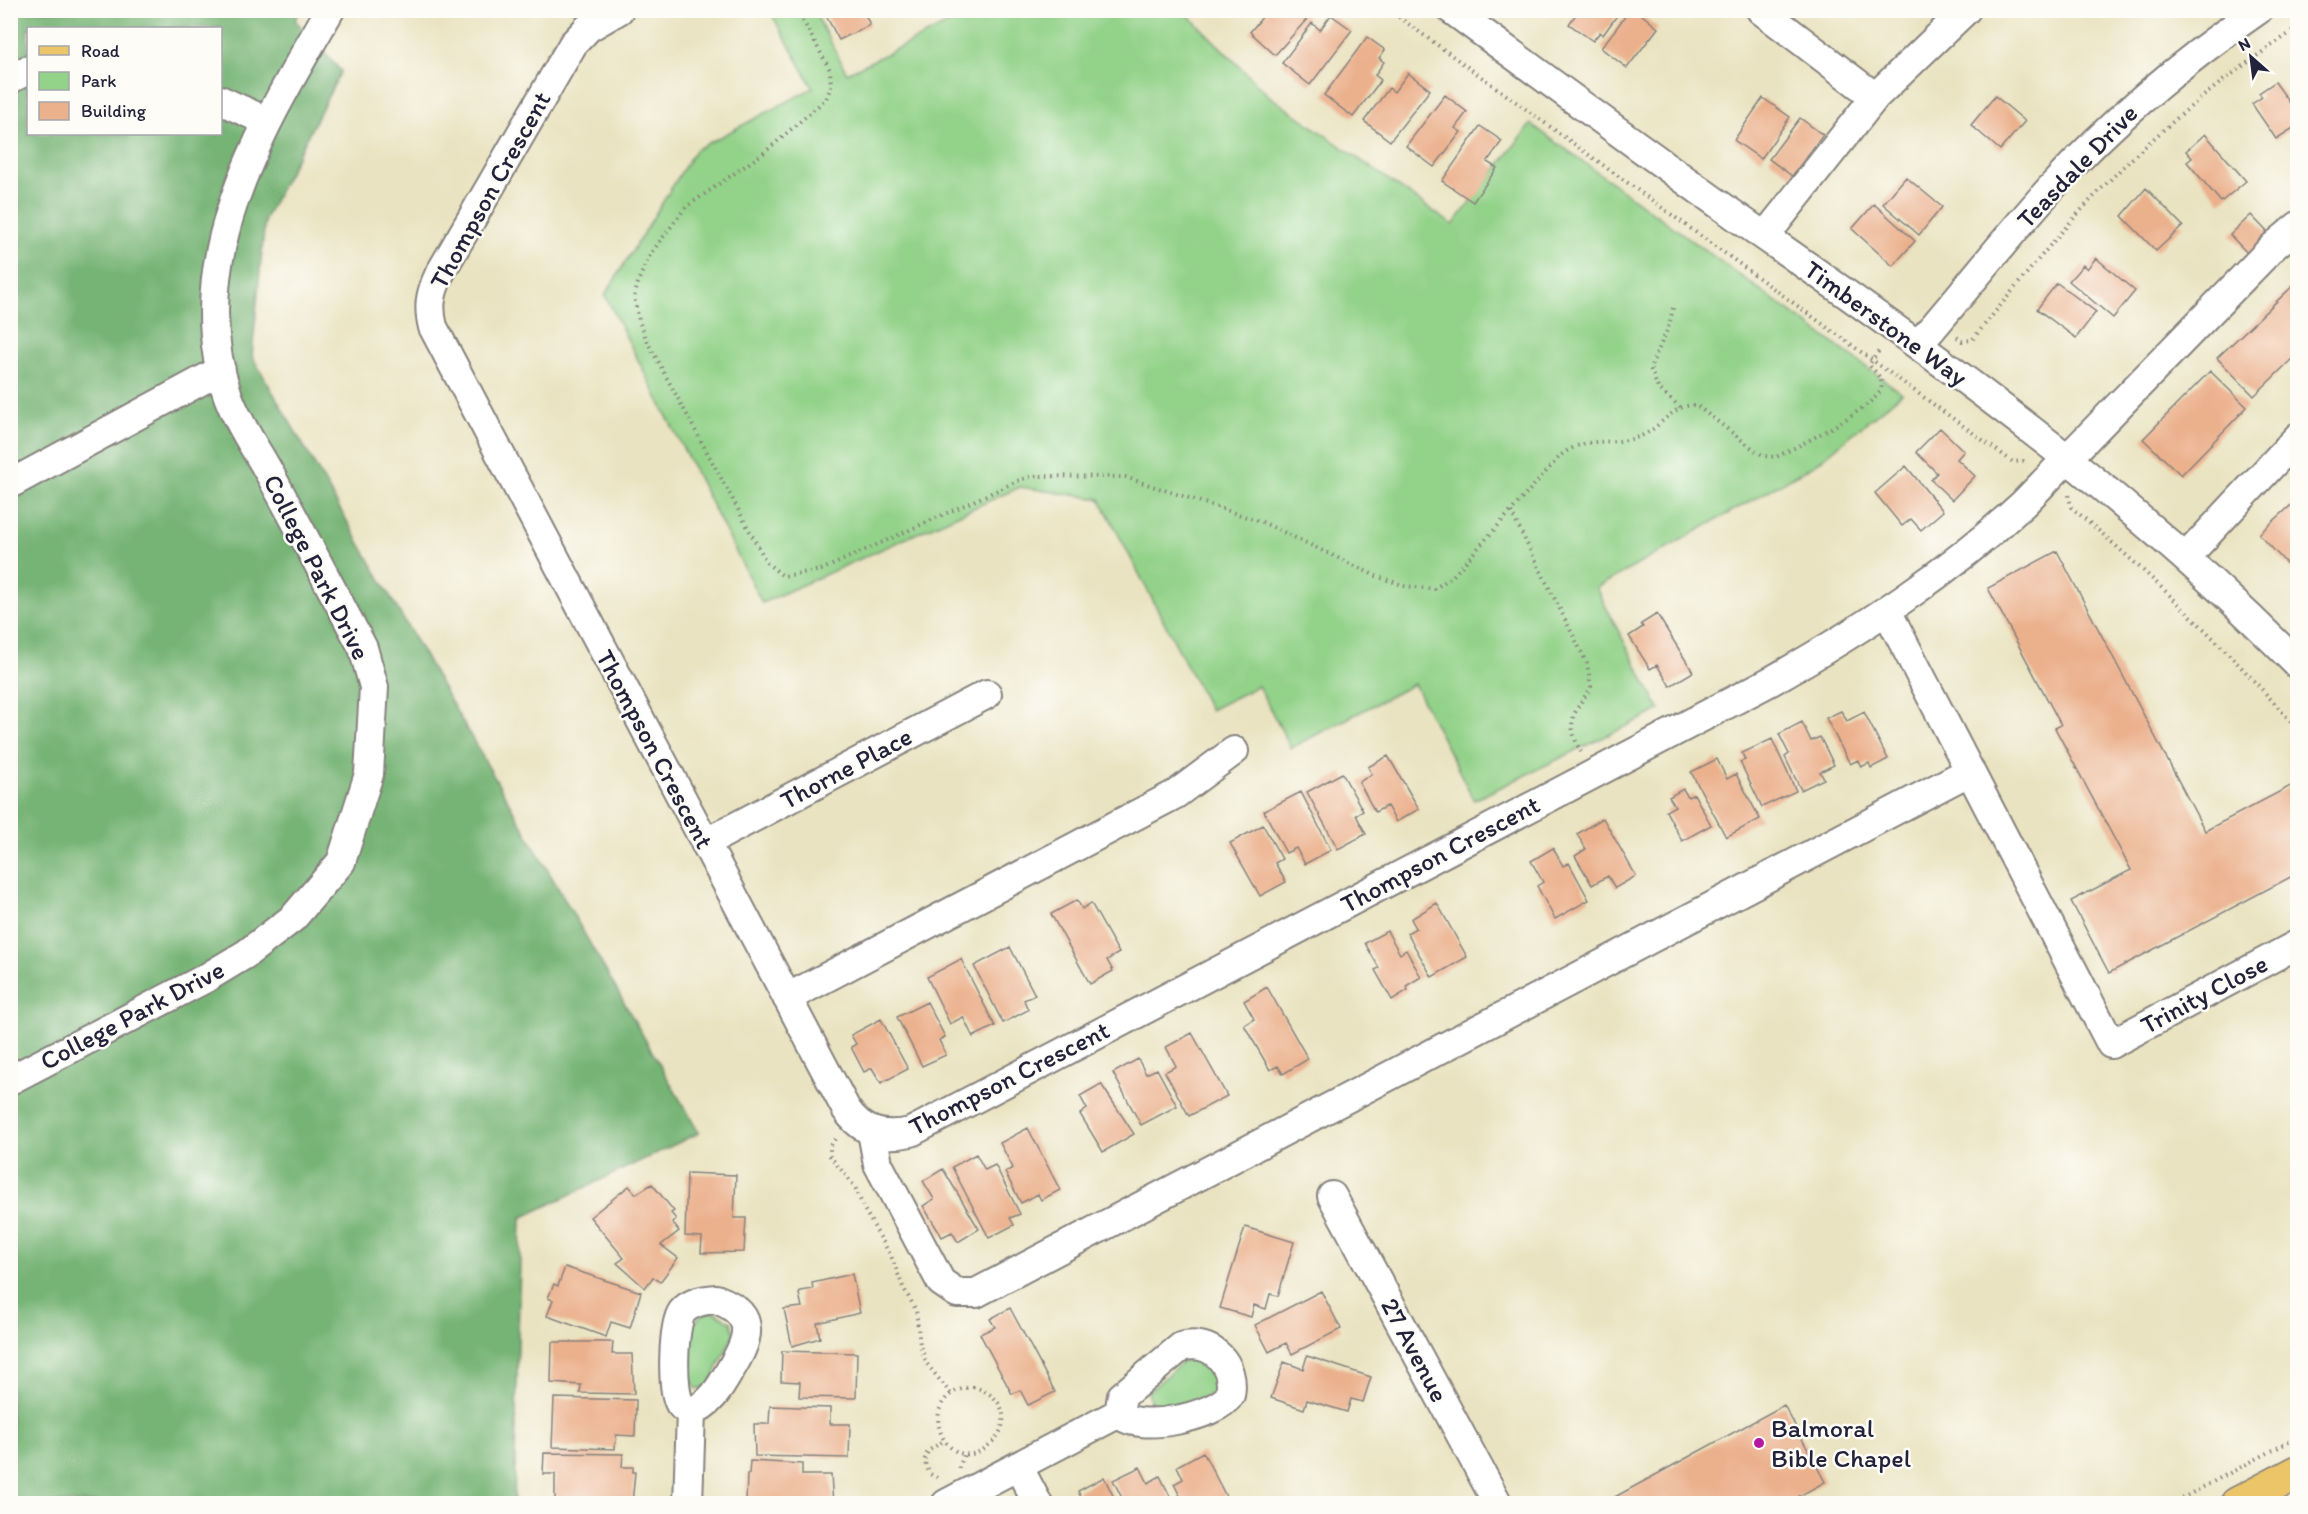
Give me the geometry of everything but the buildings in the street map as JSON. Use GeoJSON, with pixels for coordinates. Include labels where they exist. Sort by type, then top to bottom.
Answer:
{"type":"FeatureCollection","features":[{"type":"Feature","properties":{"kind":"main road"},"geometry":{"type":"LineString","coordinates":[[2237,1503],[2298,1472]]}},
{"type":"Feature","properties":{"kind":"street","name":"College Park Drive"},"geometry":{"type":"LineString","coordinates":[[10,1080],[206,978],[246,954],[292,918],[341,862],[369,774],[374,687],[363,648],[229,398],[214,331],[216,280],[242,174],[266,121],[330,10]]}},
{"type":"Feature","properties":{"kind":"street","name":"Thompson Crescent"},"geometry":{"type":"LineString","coordinates":[[619,10],[588,28],[573,44],[439,275],[430,299],[429,311],[441,344],[846,1109],[861,1126],[872,1132],[898,1135],[911,1132],[1770,681],[1887,611],[1992,532],[2274,246],[2298,226]]}},
{"type":"Feature","properties":{"kind":"street","name":"Timberstone Way"},"geometry":{"type":"LineString","coordinates":[[1452,10],[1918,345],[2068,457],[2186,557],[2298,665]]}},
{"type":"Feature","properties":{"kind":"street"},"geometry":{"type":"LineString","coordinates":[[1761,10],[1875,97]]}},
{"type":"Feature","properties":{"kind":"street"},"geometry":{"type":"LineString","coordinates":[[1765,236],[1875,97],[1966,10]]}},
{"type":"Feature","properties":{"kind":"street","name":"Teasdale Drive"},"geometry":{"type":"LineString","coordinates":[[1918,345],[2051,188],[2098,139],[2159,84],[2258,10]]}},
{"type":"Feature","properties":{"kind":"street"},"geometry":{"type":"LineString","coordinates":[[10,79],[27,70]]}},
{"type":"Feature","properties":{"kind":"street"},"geometry":{"type":"LineString","coordinates":[[222,101],[266,121]]}},
{"type":"Feature","properties":{"kind":"street"},"geometry":{"type":"LineString","coordinates":[[10,484],[221,370]]}},
{"type":"Feature","properties":{"kind":"street"},"geometry":{"type":"LineString","coordinates":[[2186,557],[2298,437]]}},
{"type":"Feature","properties":{"kind":"street"},"geometry":{"type":"LineString","coordinates":[[872,1132],[878,1164],[941,1282],[957,1293],[976,1293],[1970,771],[1887,611]]}},
{"type":"Feature","properties":{"kind":"street","name":"Thorne Place"},"geometry":{"type":"LineString","coordinates":[[705,843],[987,694]]}},
{"type":"Feature","properties":{"kind":"street"},"geometry":{"type":"LineString","coordinates":[[788,998],[1176,794],[1234,751]]}},
{"type":"Feature","properties":{"kind":"street","name":"Trinity Close"},"geometry":{"type":"LineString","coordinates":[[1970,771],[2111,1044],[2296,950]]}},
{"type":"Feature","properties":{"kind":"street","name":"27 Avenue"},"geometry":{"type":"LineString","coordinates":[[1332,1196],[1498,1503]]}},
{"type":"Feature","properties":{"kind":"street"},"geometry":{"type":"LineString","coordinates":[[688,1503],[691,1411]]}},
{"type":"Feature","properties":{"kind":"street"},"geometry":{"type":"LineString","coordinates":[[944,1491],[989,1494],[1018,1466],[1119,1413]]}},
{"type":"Feature","properties":{"kind":"street"},"geometry":{"type":"LineString","coordinates":[[1018,1466],[1038,1503]]}},
{"type":"Feature","properties":{"kind":"path"},"geometry":{"type":"LineString","coordinates":[[797,10],[830,70],[831,86],[826,99],[765,152],[686,207],[651,253],[639,279],[634,297],[639,321],[648,343],[767,563],[783,576],[821,570],[1006,485],[1034,476],[1125,477],[1262,522],[1376,576],[1423,590],[1434,590],[1454,576],[1561,455],[1574,446],[1589,441],[1632,439],[1649,433],[1680,407],[1696,405],[1756,451],[1776,457],[1842,421],[1878,395],[1882,387],[1880,377],[1869,365],[1882,348]]}},
{"type":"Feature","properties":{"kind":"path"},"geometry":{"type":"LineString","coordinates":[[1389,10],[2013,462],[2023,461]]}},
{"type":"Feature","properties":{"kind":"path"},"geometry":{"type":"LineString","coordinates":[[1962,342],[1972,340],[2066,228],[2151,141],[2233,72],[2298,28]]}},
{"type":"Feature","properties":{"kind":"path"},"geometry":{"type":"LineString","coordinates":[[1673,308],[1669,326],[1650,368],[1658,388],[1680,407]]}},
{"type":"Feature","properties":{"kind":"path"},"geometry":{"type":"LineString","coordinates":[[2070,496],[2072,507],[2137,563],[2196,620],[2298,730]]}},
{"type":"Feature","properties":{"kind":"path"},"geometry":{"type":"LineString","coordinates":[[1510,512],[1587,663],[1591,687],[1574,711],[1571,724],[1572,736],[1592,774]]}},
{"type":"Feature","properties":{"kind":"path"},"geometry":{"type":"LineString","coordinates":[[835,1138],[830,1145],[830,1156],[855,1187],[864,1209],[891,1256],[903,1287],[916,1310],[922,1354],[951,1394]]}},
{"type":"Feature","properties":{"kind":"path"},"geometry":{"type":"LineString","coordinates":[[966,1388],[980,1389],[992,1395],[1002,1410],[1002,1428],[998,1436],[982,1450],[964,1455],[953,1450],[945,1440],[937,1418],[940,1405],[951,1394],[966,1388]]}},
{"type":"Feature","properties":{"kind":"path"},"geometry":{"type":"LineString","coordinates":[[2171,1503],[2298,1437]]}},
{"type":"Feature","properties":{"kind":"path"},"geometry":{"type":"LineString","coordinates":[[944,1491],[930,1474],[924,1461],[928,1451],[945,1440]]}},
{"type":"Feature","properties":{"kind":"path"},"geometry":{"type":"LineString","coordinates":[[956,1471],[964,1455]]}},
{"type":"Feature","properties":{"kind":"green space"},"geometry":{"type":"Polygon","coordinates":[[[10,11],[300,11],[295,20],[341,71],[265,219],[252,356],[699,1133],[521,1218],[514,1503],[11,1503],[10,11]]]}},
{"type":"Feature","properties":{"kind":"green space"},"geometry":{"type":"Polygon","coordinates":[[[770,11],[814,11],[847,73],[975,11],[1184,11],[1268,95],[1453,225],[1531,124],[1902,393],[1816,464],[1596,588],[1660,710],[1474,800],[1414,684],[1291,748],[1258,686],[1210,710],[1100,499],[1020,487],[762,603],[605,295],[695,150],[813,88],[770,11]]]}},
{"type":"Feature","properties":{"kind":"green space"},"geometry":{"type":"Polygon","coordinates":[[[713,1311],[731,1322],[734,1333],[709,1386],[697,1389],[690,1379],[691,1328],[701,1315],[713,1311]]]}},
{"type":"Feature","properties":{"kind":"green space"},"geometry":{"type":"Polygon","coordinates":[[[1186,1359],[1208,1360],[1218,1381],[1214,1390],[1207,1396],[1191,1401],[1163,1405],[1151,1404],[1148,1392],[1186,1359]]]}},
{"type":"Feature","properties":{"kind":"place","name":"Balmoral Bible Chapel"},"geometry":{"type":"Point","coordinates":[1759,1443]}}]}
